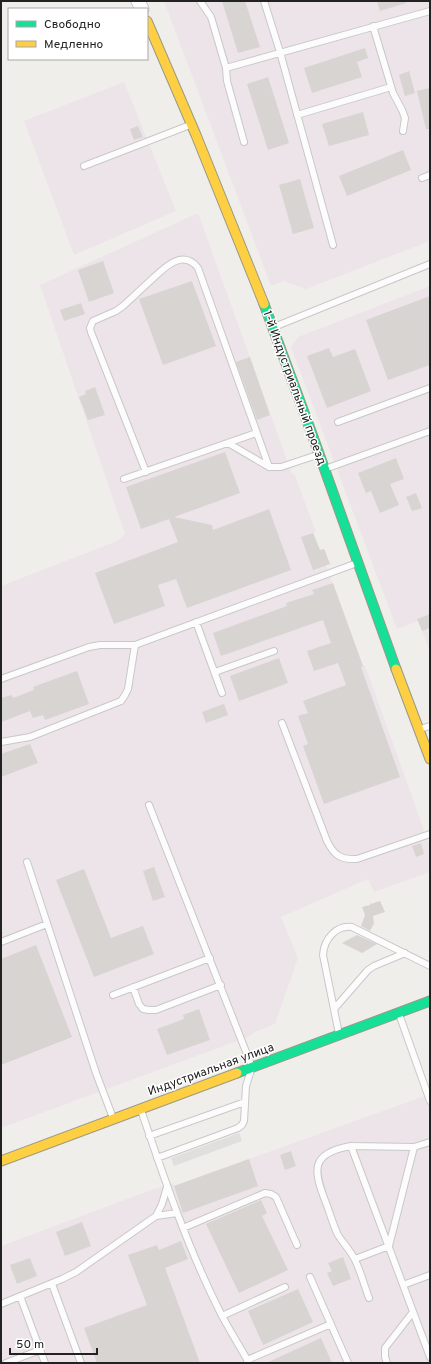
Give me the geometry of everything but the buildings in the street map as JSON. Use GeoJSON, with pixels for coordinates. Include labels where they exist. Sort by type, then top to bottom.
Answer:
{"type":"FeatureCollection","features":[{"type":"Feature","properties":{"kind":"street","name":"1-й Индустриальный проезд"},"geometry":{"type":"LineString","coordinates":[[148,23],[191,124],[272,328],[430,759]]}},
{"type":"Feature","properties":{"kind":"street","name":"Индустриальная улица"},"geometry":{"type":"LineString","coordinates":[[1,1161],[430,1002]]}},
{"type":"Feature","properties":{"kind":"lane"},"geometry":{"type":"LineString","coordinates":[[200,1],[211,18],[226,68],[226,81],[244,142]]}},
{"type":"Feature","properties":{"kind":"lane"},"geometry":{"type":"LineString","coordinates":[[264,1],[280,52],[333,245]]}},
{"type":"Feature","properties":{"kind":"lane"},"geometry":{"type":"LineString","coordinates":[[226,68],[430,11]]}},
{"type":"Feature","properties":{"kind":"lane"},"geometry":{"type":"LineString","coordinates":[[374,26],[391,87],[405,118],[403,131]]}},
{"type":"Feature","properties":{"kind":"lane"},"geometry":{"type":"LineString","coordinates":[[297,115],[391,87]]}},
{"type":"Feature","properties":{"kind":"lane"},"geometry":{"type":"LineString","coordinates":[[84,166],[191,124]]}},
{"type":"Feature","properties":{"kind":"lane"},"geometry":{"type":"LineString","coordinates":[[422,178],[430,175]]}},
{"type":"Feature","properties":{"kind":"lane"},"geometry":{"type":"LineString","coordinates":[[146,472],[90,328],[93,321],[116,311],[123,306],[166,266],[181,260],[188,260],[194,263],[198,268],[269,467]]}},
{"type":"Feature","properties":{"kind":"lane"},"geometry":{"type":"LineString","coordinates":[[272,328],[430,264]]}},
{"type":"Feature","properties":{"kind":"lane"},"geometry":{"type":"LineString","coordinates":[[338,422],[430,388]]}},
{"type":"Feature","properties":{"kind":"lane"},"geometry":{"type":"LineString","coordinates":[[324,469],[430,431]]}},
{"type":"Feature","properties":{"kind":"lane"},"geometry":{"type":"LineString","coordinates":[[124,480],[256,433]]}},
{"type":"Feature","properties":{"kind":"lane"},"geometry":{"type":"LineString","coordinates":[[228,443],[269,467],[281,467],[318,454]]}},
{"type":"Feature","properties":{"kind":"lane"},"geometry":{"type":"LineString","coordinates":[[1,679],[89,647],[100,645],[135,645],[357,563]]}},
{"type":"Feature","properties":{"kind":"lane"},"geometry":{"type":"LineString","coordinates":[[196,622],[222,693]]}},
{"type":"Feature","properties":{"kind":"lane"},"geometry":{"type":"LineString","coordinates":[[1,742],[30,737],[112,706],[121,701],[128,689],[135,645]]}},
{"type":"Feature","properties":{"kind":"lane"},"geometry":{"type":"LineString","coordinates":[[215,672],[274,651]]}},
{"type":"Feature","properties":{"kind":"lane"},"geometry":{"type":"LineString","coordinates":[[282,723],[327,840],[331,849],[338,856],[346,859],[357,859],[430,834]]}},
{"type":"Feature","properties":{"kind":"lane"},"geometry":{"type":"LineString","coordinates":[[419,730],[430,726]]}},
{"type":"Feature","properties":{"kind":"lane"},"geometry":{"type":"LineString","coordinates":[[149,805],[252,1067],[246,1086],[244,1121],[242,1125],[238,1128],[157,1158]]}},
{"type":"Feature","properties":{"kind":"lane"},"geometry":{"type":"LineString","coordinates":[[27,862],[96,1073],[113,1119]]}},
{"type":"Feature","properties":{"kind":"lane"},"geometry":{"type":"LineString","coordinates":[[1,942],[47,924]]}},
{"type":"Feature","properties":{"kind":"lane"},"geometry":{"type":"LineString","coordinates":[[339,1035],[323,955],[326,942],[335,932],[346,926],[352,927],[430,966]]}},
{"type":"Feature","properties":{"kind":"lane"},"geometry":{"type":"LineString","coordinates":[[334,1009],[368,970],[405,953]]}},
{"type":"Feature","properties":{"kind":"lane"},"geometry":{"type":"LineString","coordinates":[[113,995],[210,958]]}},
{"type":"Feature","properties":{"kind":"lane"},"geometry":{"type":"LineString","coordinates":[[134,987],[143,1009],[156,1010],[221,985]]}},
{"type":"Feature","properties":{"kind":"lane"},"geometry":{"type":"LineString","coordinates":[[399,1013],[430,1101]]}},
{"type":"Feature","properties":{"kind":"lane"},"geometry":{"type":"LineString","coordinates":[[150,1136],[245,1102]]}},
{"type":"Feature","properties":{"kind":"lane"},"geometry":{"type":"LineString","coordinates":[[140,1109],[167,1187],[203,1275],[222,1316],[248,1361],[331,1324]]}},
{"type":"Feature","properties":{"kind":"lane"},"geometry":{"type":"LineString","coordinates":[[368,1298],[355,1259],[338,1234],[318,1184],[317,1174],[320,1161],[331,1151],[351,1146],[414,1147],[430,1142]]}},
{"type":"Feature","properties":{"kind":"lane"},"geometry":{"type":"LineString","coordinates":[[351,1146],[430,1357]]}},
{"type":"Feature","properties":{"kind":"lane"},"geometry":{"type":"LineString","coordinates":[[389,1246],[414,1147]]}},
{"type":"Feature","properties":{"kind":"lane"},"geometry":{"type":"LineString","coordinates":[[156,1216],[162,1204],[167,1187]]}},
{"type":"Feature","properties":{"kind":"lane"},"geometry":{"type":"LineString","coordinates":[[183,1228],[265,1193],[276,1197],[297,1245]]}},
{"type":"Feature","properties":{"kind":"lane"},"geometry":{"type":"LineString","coordinates":[[1,1304],[52,1284],[76,1272],[156,1216],[177,1213]]}},
{"type":"Feature","properties":{"kind":"lane"},"geometry":{"type":"LineString","coordinates":[[355,1259],[389,1246]]}},
{"type":"Feature","properties":{"kind":"lane"},"geometry":{"type":"LineString","coordinates":[[403,1285],[430,1275]]}},
{"type":"Feature","properties":{"kind":"lane"},"geometry":{"type":"LineString","coordinates":[[310,1277],[348,1363]]}},
{"type":"Feature","properties":{"kind":"lane"},"geometry":{"type":"LineString","coordinates":[[52,1284],[81,1363]]}},
{"type":"Feature","properties":{"kind":"lane"},"geometry":{"type":"LineString","coordinates":[[222,1316],[285,1287]]}},
{"type":"Feature","properties":{"kind":"lane"},"geometry":{"type":"LineString","coordinates":[[20,1296],[45,1363]]}},
{"type":"Feature","properties":{"kind":"lane"},"geometry":{"type":"LineString","coordinates":[[387,1363],[385,1358],[385,1348],[413,1312]]}},
{"type":"Feature","properties":{"kind":"lane"},"geometry":{"type":"LineString","coordinates":[[6,1363],[40,1350]]}},
{"type":"Feature","properties":{"kind":"shaded area"},"geometry":{"type":"Polygon","coordinates":[[[164,1],[430,1],[430,241],[306,289],[284,281],[271,286],[164,1]]]}},
{"type":"Feature","properties":{"kind":"shaded area"},"geometry":{"type":"Polygon","coordinates":[[[124,82],[176,211],[74,255],[24,121],[124,82]]]}},
{"type":"Feature","properties":{"kind":"shaded area"},"geometry":{"type":"Polygon","coordinates":[[[198,213],[292,474],[294,473],[316,532],[313,533],[320,550],[324,549],[330,564],[326,565],[362,666],[365,665],[430,847],[430,872],[374,892],[368,879],[281,917],[298,958],[275,1024],[255,1032],[248,1037],[1,1128],[1,586],[117,541],[125,534],[40,285],[198,213]]]}},
{"type":"Feature","properties":{"kind":"shaded area"},"geometry":{"type":"Polygon","coordinates":[[[430,286],[430,651],[418,621],[397,629],[291,347],[298,337],[430,286]]]}},
{"type":"Feature","properties":{"kind":"shaded area"},"geometry":{"type":"Polygon","coordinates":[[[430,1094],[430,1363],[1,1363],[1,1246],[151,1190],[173,1183],[174,1186],[430,1094]]]}},
{"type":"Feature","properties":{"kind":"shaded area"},"geometry":{"type":"Polygon","coordinates":[[[239,1133],[242,1141],[174,1166],[171,1158],[239,1133]]]}},
{"type":"Feature","properties":{"kind":"traffic: fast"},"geometry":{"type":"LineString","coordinates":[[264,304],[396,669]]}},
{"type":"Feature","properties":{"kind":"traffic: fast"},"geometry":{"type":"LineString","coordinates":[[237,1073],[430,1001]]}},
{"type":"Feature","properties":{"kind":"traffic: slow"},"geometry":{"type":"LineString","coordinates":[[148,23],[196,135],[264,304]]}},
{"type":"Feature","properties":{"kind":"traffic: slow"},"geometry":{"type":"LineString","coordinates":[[396,669],[430,759]]}},
{"type":"Feature","properties":{"kind":"traffic: slow"},"geometry":{"type":"LineString","coordinates":[[1,1161],[237,1073]]}}]}
